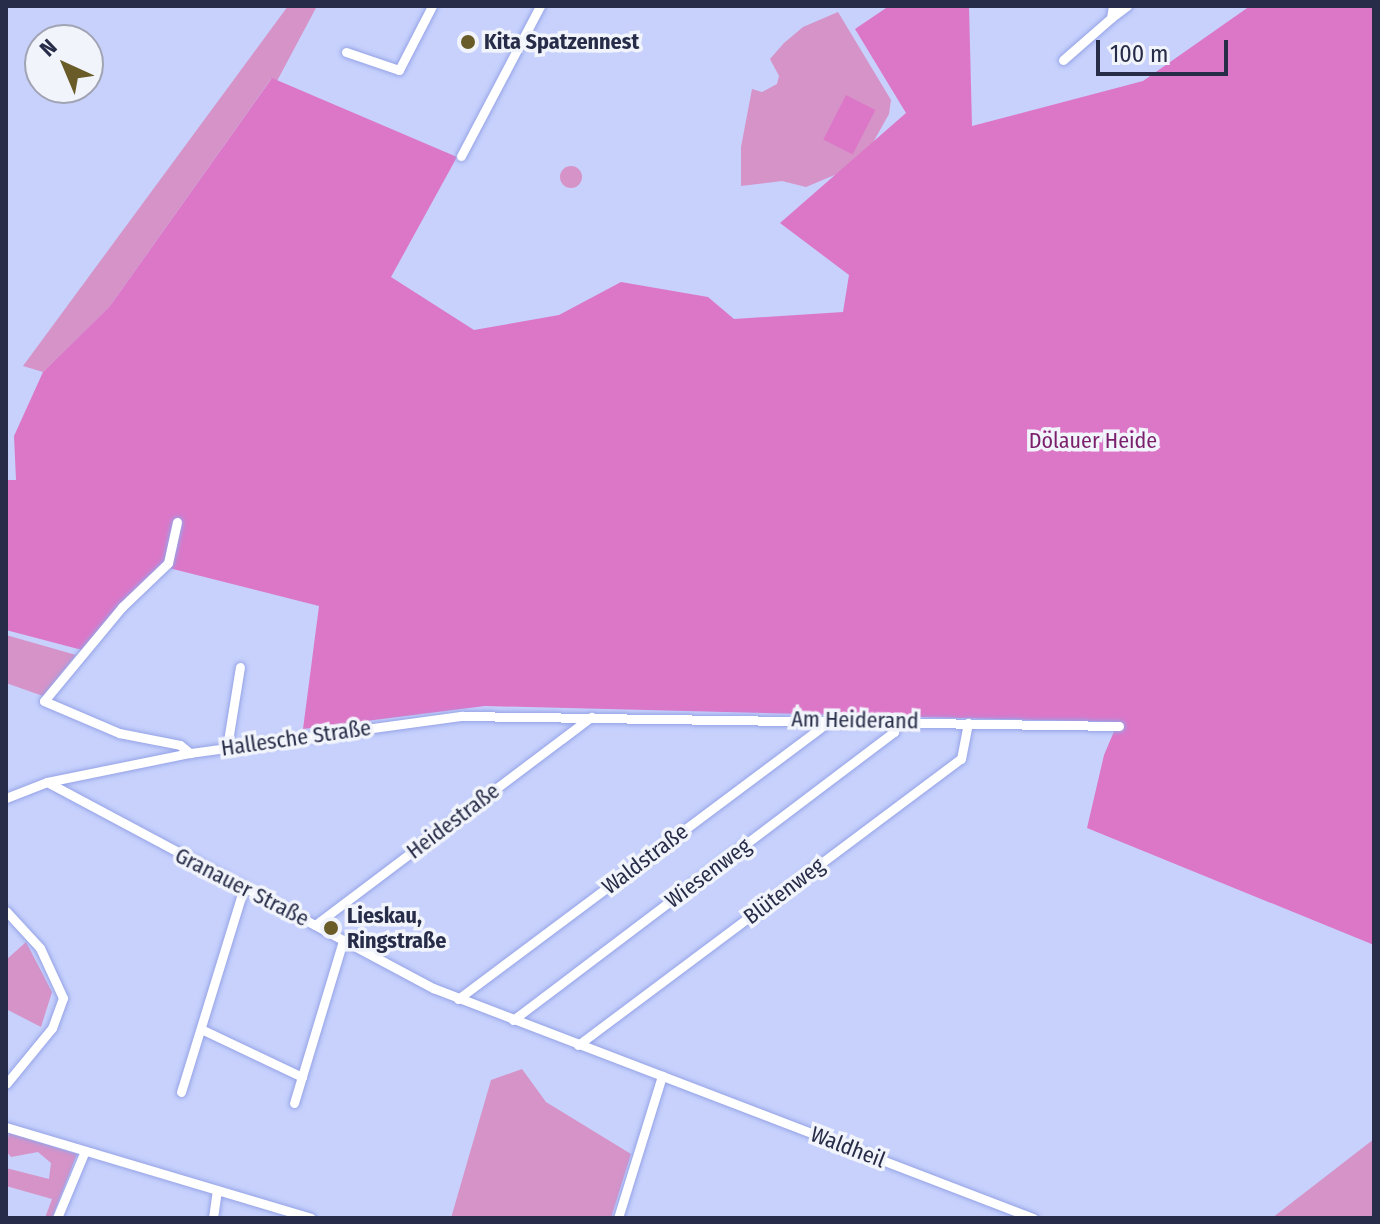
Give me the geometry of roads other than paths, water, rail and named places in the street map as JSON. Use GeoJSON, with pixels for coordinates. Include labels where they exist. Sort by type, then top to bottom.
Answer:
{"type":"FeatureCollection","features":[{"type":"Feature","properties":{"kind":"street"},"geometry":{"type":"LineString","coordinates":[[346,52],[399,70],[432,6]]}},
{"type":"Feature","properties":{"kind":"street"},"geometry":{"type":"LineString","coordinates":[[461,156],[540,6]]}},
{"type":"Feature","properties":{"kind":"street"},"geometry":{"type":"LineString","coordinates":[[1111,18],[1113,6]]}},
{"type":"Feature","properties":{"kind":"street"},"geometry":{"type":"LineString","coordinates":[[1063,60],[1127,6]]}},
{"type":"Feature","properties":{"kind":"street"},"geometry":{"type":"LineString","coordinates":[[177,522],[168,563],[122,607],[44,701],[119,733],[180,745],[190,753]]}},
{"type":"Feature","properties":{"kind":"street"},"geometry":{"type":"LineString","coordinates":[[227,747],[240,667]]}},
{"type":"Feature","properties":{"kind":"street","name":"Hallesche Straße"},"geometry":{"type":"LineString","coordinates":[[6,798],[47,782],[227,747],[461,716],[591,717]]}},
{"type":"Feature","properties":{"kind":"street","name":"Am Heiderand"},"geometry":{"type":"LineString","coordinates":[[591,717],[1119,726]]}},
{"type":"Feature","properties":{"kind":"street","name":"Heidestraße"},"geometry":{"type":"LineString","coordinates":[[315,925],[591,717]]}},
{"type":"Feature","properties":{"kind":"street","name":"Waldstraße"},"geometry":{"type":"LineString","coordinates":[[458,999],[832,719]]}},
{"type":"Feature","properties":{"kind":"street","name":"Wiesenweg"},"geometry":{"type":"LineString","coordinates":[[513,1020],[894,732],[896,721]]}},
{"type":"Feature","properties":{"kind":"street","name":"Blütenweg"},"geometry":{"type":"LineString","coordinates":[[578,1045],[961,759],[968,723]]}},
{"type":"Feature","properties":{"kind":"street","name":"Granauer Straße"},"geometry":{"type":"LineString","coordinates":[[47,782],[343,941],[458,999],[662,1076]]}},
{"type":"Feature","properties":{"kind":"street"},"geometry":{"type":"LineString","coordinates":[[181,1092],[244,887]]}},
{"type":"Feature","properties":{"kind":"street"},"geometry":{"type":"LineString","coordinates":[[6,911],[40,948],[63,998],[52,1028],[6,1084]]}},
{"type":"Feature","properties":{"kind":"street"},"geometry":{"type":"LineString","coordinates":[[294,1103],[343,941]]}},
{"type":"Feature","properties":{"kind":"street"},"geometry":{"type":"LineString","coordinates":[[201,1029],[302,1077]]}},
{"type":"Feature","properties":{"kind":"street"},"geometry":{"type":"LineString","coordinates":[[618,1218],[662,1076]]}},
{"type":"Feature","properties":{"kind":"street","name":"Waldheil"},"geometry":{"type":"LineString","coordinates":[[662,1076],[1033,1218]]}},
{"type":"Feature","properties":{"kind":"street"},"geometry":{"type":"LineString","coordinates":[[6,1127],[289,1215],[311,1218]]}},
{"type":"Feature","properties":{"kind":"street"},"geometry":{"type":"LineString","coordinates":[[57,1218],[84,1153]]}},
{"type":"Feature","properties":{"kind":"street"},"geometry":{"type":"LineString","coordinates":[[213,1218],[217,1191]]}},
{"type":"Feature","properties":{"kind":"place","name":"Kita Spatzennest"},"geometry":{"type":"Point","coordinates":[468,42]}},
{"type":"Feature","properties":{"kind":"place","name":"Lieskau, Ringstraße"},"geometry":{"type":"Point","coordinates":[331,928]}},
{"type":"Feature","properties":{"kind":"park label","name":"Dölauer Heide"},"geometry":{"type":"Point","coordinates":[1093,441]}}]}
